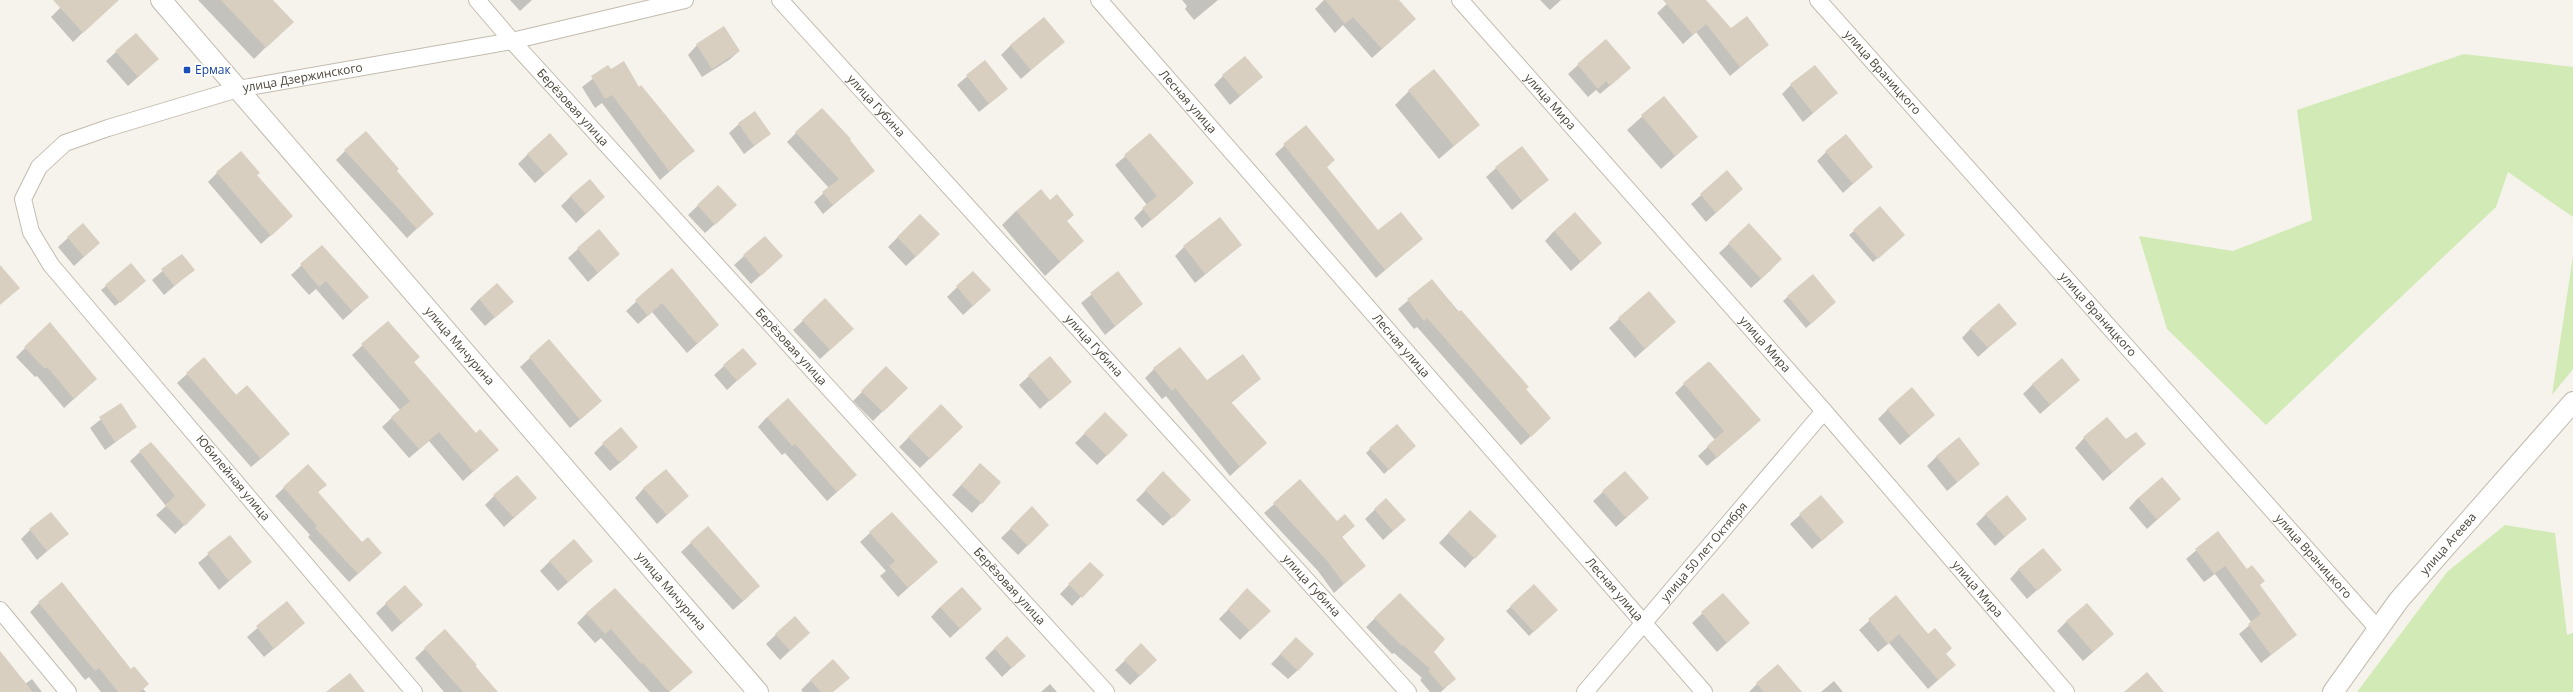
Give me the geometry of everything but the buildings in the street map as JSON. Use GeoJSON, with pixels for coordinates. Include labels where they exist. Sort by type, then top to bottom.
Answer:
{"type":"FeatureCollection","features":[{"type":"Feature","properties":{"kind":"street","name":"улица Мичурина"},"geometry":{"type":"LineString","coordinates":[[161,0],[758,692]]}},
{"type":"Feature","properties":{"kind":"street","name":"Берёзовая улица"},"geometry":{"type":"LineString","coordinates":[[477,0],[512,41],[1106,692]]}},
{"type":"Feature","properties":{"kind":"street","name":"улица Дзержинского"},"geometry":{"type":"LineString","coordinates":[[51,265],[31,232],[23,199],[39,167],[65,143],[108,128],[238,89],[512,41],[685,0]]}},
{"type":"Feature","properties":{"kind":"street","name":"улица Губина"},"geometry":{"type":"LineString","coordinates":[[780,0],[1408,692]]}},
{"type":"Feature","properties":{"kind":"street","name":"Лесная улица"},"geometry":{"type":"LineString","coordinates":[[1099,0],[1704,692]]}},
{"type":"Feature","properties":{"kind":"street","name":"улица Мира"},"geometry":{"type":"LineString","coordinates":[[1460,0],[1824,411],[2066,692]]}},
{"type":"Feature","properties":{"kind":"street","name":"улица Враницкого"},"geometry":{"type":"LineString","coordinates":[[1818,0],[2378,629]]}},
{"type":"Feature","properties":{"kind":"street","name":"Юбилейная улица"},"geometry":{"type":"LineString","coordinates":[[51,265],[414,692]]}},
{"type":"Feature","properties":{"kind":"street","name":"улица Агеева"},"geometry":{"type":"LineString","coordinates":[[2333,692],[2398,600],[2573,402]]}},
{"type":"Feature","properties":{"kind":"street","name":"улица 50 лет Октября"},"geometry":{"type":"LineString","coordinates":[[1585,692],[1824,411]]}},
{"type":"Feature","properties":{"kind":"street"},"geometry":{"type":"LineString","coordinates":[[0,610],[68,692]]}},
{"type":"Feature","properties":{"kind":"green space"},"geometry":{"type":"Polygon","coordinates":[[[2464,54],[2573,67],[2573,217],[2508,172],[2496,207],[2266,425],[2167,329],[2139,236],[2233,251],[2312,220],[2297,110],[2464,54]]]}},
{"type":"Feature","properties":{"kind":"green space"},"geometry":{"type":"Polygon","coordinates":[[[2573,256],[2573,369],[2552,395],[2573,256]]]}},
{"type":"Feature","properties":{"kind":"green space"},"geometry":{"type":"Polygon","coordinates":[[[2505,525],[2555,533],[2567,635],[2573,633],[2573,692],[2357,692],[2447,572],[2505,525]]]}},
{"type":"Feature","properties":{"kind":"place","name":"Ермак"},"geometry":{"type":"Point","coordinates":[187,70]}}]}
